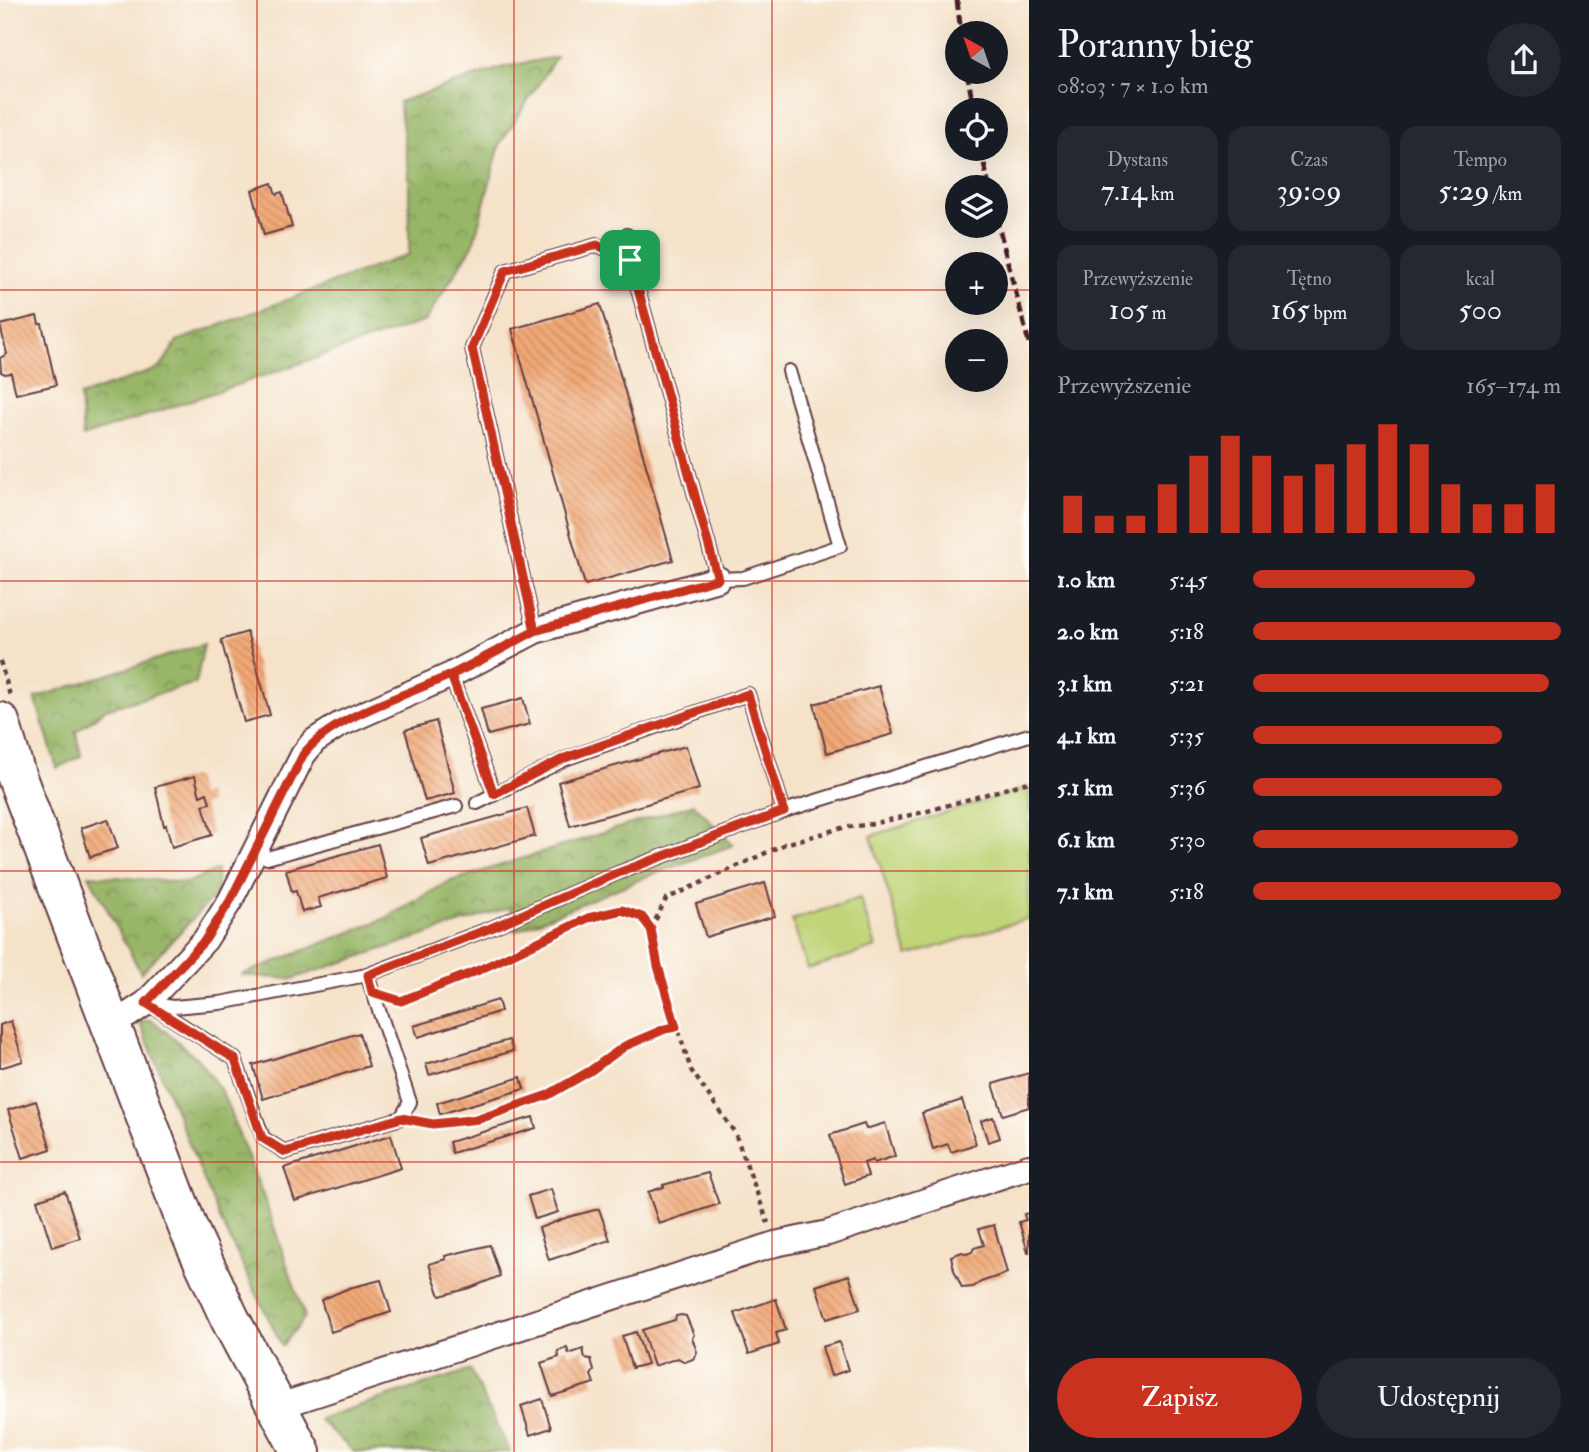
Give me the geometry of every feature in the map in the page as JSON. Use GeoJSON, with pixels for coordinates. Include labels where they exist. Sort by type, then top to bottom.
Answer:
{"type":"FeatureCollection","features":[{"type":"Feature","properties":{"kind":"main road"},"geometry":{"type":"LineString","coordinates":[[0,722],[20,787],[188,1228],[230,1319],[301,1452]]}},
{"type":"Feature","properties":{"kind":"street"},"geometry":{"type":"LineString","coordinates":[[109,1022],[128,1015],[146,1003],[205,940],[230,901],[303,755],[314,741],[339,724],[451,675],[535,631],[718,579]]}},
{"type":"Feature","properties":{"kind":"street"},"geometry":{"type":"LineString","coordinates":[[277,1410],[292,1402],[775,1244],[828,1233],[1029,1167]]}},
{"type":"Feature","properties":{"kind":"lane"},"geometry":{"type":"LineString","coordinates":[[627,235],[630,260],[718,579],[743,578],[840,546],[789,371]]}},
{"type":"Feature","properties":{"kind":"lane"},"geometry":{"type":"LineString","coordinates":[[535,631],[472,348],[505,271],[597,245],[630,260]]}},
{"type":"Feature","properties":{"kind":"lane"},"geometry":{"type":"LineString","coordinates":[[451,675],[494,794]]}},
{"type":"Feature","properties":{"kind":"lane"},"geometry":{"type":"LineString","coordinates":[[477,803],[565,758],[748,694],[784,811]]}},
{"type":"Feature","properties":{"kind":"lane"},"geometry":{"type":"LineString","coordinates":[[146,1003],[173,1007],[220,1003],[368,975],[491,928],[618,873],[784,811],[1029,736]]}},
{"type":"Feature","properties":{"kind":"lane"},"geometry":{"type":"LineString","coordinates":[[254,851],[267,858],[456,806]]}},
{"type":"Feature","properties":{"kind":"lane"},"geometry":{"type":"LineString","coordinates":[[146,1003],[235,1059],[262,1138],[285,1152],[401,1118],[410,1102],[368,975]]}},
{"type":"Feature","properties":{"kind":"path"},"geometry":{"type":"LineString","coordinates":[[651,929],[666,899],[785,844],[842,828],[924,812],[1029,782]]}},
{"type":"Feature","properties":{"kind":"path"},"geometry":{"type":"LineString","coordinates":[[372,992],[401,1001],[479,970],[588,918],[622,910],[642,917],[651,929],[658,966],[691,1070],[735,1133],[775,1244]]}},
{"type":"Feature","properties":{"kind":"path"},"geometry":{"type":"LineString","coordinates":[[401,1118],[433,1124],[479,1119],[548,1095],[590,1071],[625,1046],[676,1027]]}},
{"type":"Feature","properties":{"kind":"green space"},"geometry":{"type":"Polygon","coordinates":[[[556,57],[500,144],[473,245],[425,321],[83,437],[80,396],[160,368],[177,341],[409,254],[409,172],[399,102],[504,67],[556,57]]]}},
{"type":"Feature","properties":{"kind":"green space"},"geometry":{"type":"Polygon","coordinates":[[[204,644],[196,683],[106,709],[76,732],[81,756],[57,768],[35,698],[204,644]]]}},
{"type":"Feature","properties":{"kind":"green space"},"geometry":{"type":"Polygon","coordinates":[[[1029,787],[1029,918],[908,956],[871,836],[1029,787]]]}},
{"type":"Feature","properties":{"kind":"green space"},"geometry":{"type":"Polygon","coordinates":[[[694,804],[733,845],[648,876],[515,931],[510,907],[292,979],[241,975],[384,919],[448,882],[694,804]]]}},
{"type":"Feature","properties":{"kind":"green space"},"geometry":{"type":"Polygon","coordinates":[[[217,870],[217,893],[141,973],[89,875],[186,883],[217,870]]]}},
{"type":"Feature","properties":{"kind":"green space"},"geometry":{"type":"Polygon","coordinates":[[[860,898],[876,947],[808,969],[792,920],[860,898]]]}},
{"type":"Feature","properties":{"kind":"green space"},"geometry":{"type":"Polygon","coordinates":[[[152,1020],[198,1059],[222,1092],[264,1198],[305,1317],[282,1346],[219,1217],[139,1021],[152,1020]]]}},
{"type":"Feature","properties":{"kind":"green space"},"geometry":{"type":"Polygon","coordinates":[[[470,1370],[510,1452],[354,1452],[318,1419],[470,1370]]]}},
{"type":"Feature","properties":{"kind":"building"},"geometry":{"type":"Polygon","coordinates":[[[272,183],[276,194],[282,192],[292,227],[264,235],[252,190],[272,183]]]}},
{"type":"Feature","properties":{"kind":"building"},"geometry":{"type":"Polygon","coordinates":[[[600,304],[673,560],[585,585],[512,329],[600,304]]]}},
{"type":"Feature","properties":{"kind":"building"},"geometry":{"type":"Polygon","coordinates":[[[37,316],[39,324],[42,324],[56,385],[16,394],[11,373],[1,372],[0,358],[7,354],[0,325],[37,316]]]}},
{"type":"Feature","properties":{"kind":"building"},"geometry":{"type":"Polygon","coordinates":[[[247,632],[270,715],[244,722],[221,640],[247,632]]]}},
{"type":"Feature","properties":{"kind":"building"},"geometry":{"type":"Polygon","coordinates":[[[879,686],[893,734],[827,753],[814,704],[879,686]]]}},
{"type":"Feature","properties":{"kind":"building"},"geometry":{"type":"Polygon","coordinates":[[[523,698],[530,724],[488,735],[481,709],[523,698]]]}},
{"type":"Feature","properties":{"kind":"building"},"geometry":{"type":"Polygon","coordinates":[[[436,721],[455,793],[425,801],[405,730],[436,721]]]}},
{"type":"Feature","properties":{"kind":"building"},"geometry":{"type":"Polygon","coordinates":[[[686,746],[699,789],[570,826],[558,782],[686,746]]]}},
{"type":"Feature","properties":{"kind":"building"},"geometry":{"type":"Polygon","coordinates":[[[195,776],[200,796],[207,793],[210,803],[203,805],[212,835],[172,847],[155,787],[195,776]]]}},
{"type":"Feature","properties":{"kind":"building"},"geometry":{"type":"Polygon","coordinates":[[[527,808],[535,836],[429,866],[421,838],[527,808]]]}},
{"type":"Feature","properties":{"kind":"building"},"geometry":{"type":"Polygon","coordinates":[[[108,819],[118,848],[90,857],[81,828],[108,819]]]}},
{"type":"Feature","properties":{"kind":"building"},"geometry":{"type":"Polygon","coordinates":[[[378,844],[387,878],[318,898],[321,907],[302,912],[296,891],[292,892],[286,870],[378,844]]]}},
{"type":"Feature","properties":{"kind":"building"},"geometry":{"type":"Polygon","coordinates":[[[765,883],[775,916],[706,937],[696,904],[765,883]]]}},
{"type":"Feature","properties":{"kind":"building"},"geometry":{"type":"Polygon","coordinates":[[[498,1000],[501,1011],[418,1037],[414,1026],[498,1000]]]}},
{"type":"Feature","properties":{"kind":"building"},"geometry":{"type":"Polygon","coordinates":[[[11,1021],[23,1061],[0,1068],[0,1025],[11,1021]]]}},
{"type":"Feature","properties":{"kind":"building"},"geometry":{"type":"Polygon","coordinates":[[[359,1033],[369,1066],[263,1099],[253,1065],[359,1033]]]}},
{"type":"Feature","properties":{"kind":"building"},"geometry":{"type":"Polygon","coordinates":[[[509,1040],[513,1051],[429,1075],[426,1064],[509,1040]]]}},
{"type":"Feature","properties":{"kind":"building"},"geometry":{"type":"Polygon","coordinates":[[[1029,1073],[1029,1107],[1003,1115],[993,1084],[1029,1073]]]}},
{"type":"Feature","properties":{"kind":"building"},"geometry":{"type":"Polygon","coordinates":[[[521,1077],[524,1089],[440,1114],[437,1103],[521,1077]]]}},
{"type":"Feature","properties":{"kind":"building"},"geometry":{"type":"Polygon","coordinates":[[[962,1100],[976,1144],[951,1152],[948,1144],[933,1149],[922,1113],[962,1100]]]}},
{"type":"Feature","properties":{"kind":"building"},"geometry":{"type":"Polygon","coordinates":[[[36,1101],[51,1149],[23,1158],[8,1110],[36,1101]]]}},
{"type":"Feature","properties":{"kind":"building"},"geometry":{"type":"Polygon","coordinates":[[[533,1117],[536,1128],[452,1153],[449,1142],[533,1117]]]}},
{"type":"Feature","properties":{"kind":"building"},"geometry":{"type":"Polygon","coordinates":[[[993,1117],[1000,1138],[988,1142],[981,1121],[993,1117]]]}},
{"type":"Feature","properties":{"kind":"building"},"geometry":{"type":"Polygon","coordinates":[[[885,1123],[895,1156],[874,1163],[873,1160],[864,1163],[868,1176],[845,1184],[830,1135],[864,1124],[866,1129],[885,1123]]]}},
{"type":"Feature","properties":{"kind":"building"},"geometry":{"type":"Polygon","coordinates":[[[391,1135],[401,1168],[295,1201],[284,1168],[391,1135]]]}},
{"type":"Feature","properties":{"kind":"building"},"geometry":{"type":"Polygon","coordinates":[[[708,1173],[719,1204],[659,1224],[648,1192],[664,1187],[663,1185],[708,1173]]]}},
{"type":"Feature","properties":{"kind":"building"},"geometry":{"type":"Polygon","coordinates":[[[551,1189],[558,1212],[535,1219],[528,1196],[551,1189]]]}},
{"type":"Feature","properties":{"kind":"building"},"geometry":{"type":"Polygon","coordinates":[[[65,1191],[80,1238],[52,1247],[37,1200],[65,1191]]]}},
{"type":"Feature","properties":{"kind":"building"},"geometry":{"type":"Polygon","coordinates":[[[599,1209],[610,1240],[549,1260],[539,1228],[599,1209]]]}},
{"type":"Feature","properties":{"kind":"building"},"geometry":{"type":"Polygon","coordinates":[[[1029,1213],[1028,1252],[1019,1222],[1026,1220],[1024,1214],[1029,1213]]]}},
{"type":"Feature","properties":{"kind":"building"},"geometry":{"type":"Polygon","coordinates":[[[994,1225],[1007,1273],[973,1287],[962,1288],[951,1256],[962,1252],[967,1254],[984,1245],[979,1229],[994,1225]]]}},
{"type":"Feature","properties":{"kind":"building"},"geometry":{"type":"Polygon","coordinates":[[[490,1245],[500,1276],[440,1296],[429,1264],[446,1259],[445,1256],[490,1245]]]}},
{"type":"Feature","properties":{"kind":"building"},"geometry":{"type":"Polygon","coordinates":[[[849,1275],[860,1309],[827,1319],[816,1286],[849,1275]]]}},
{"type":"Feature","properties":{"kind":"building"},"geometry":{"type":"Polygon","coordinates":[[[381,1280],[391,1312],[331,1332],[321,1300],[349,1288],[381,1280]]]}},
{"type":"Feature","properties":{"kind":"building"},"geometry":{"type":"Polygon","coordinates":[[[776,1299],[786,1330],[776,1333],[779,1344],[749,1354],[735,1313],[776,1299]]]}},
{"type":"Feature","properties":{"kind":"building"},"geometry":{"type":"Polygon","coordinates":[[[676,1316],[686,1316],[697,1352],[693,1359],[685,1362],[678,1358],[654,1366],[642,1330],[675,1320],[676,1316]]]}},
{"type":"Feature","properties":{"kind":"building"},"geometry":{"type":"Polygon","coordinates":[[[636,1332],[647,1364],[632,1368],[622,1336],[636,1332]]]}},
{"type":"Feature","properties":{"kind":"building"},"geometry":{"type":"Polygon","coordinates":[[[839,1342],[848,1370],[831,1376],[822,1347],[839,1342]]]}},
{"type":"Feature","properties":{"kind":"building"},"geometry":{"type":"Polygon","coordinates":[[[567,1348],[569,1354],[583,1349],[585,1358],[591,1359],[594,1383],[552,1396],[541,1363],[559,1357],[558,1351],[567,1348]]]}},
{"type":"Feature","properties":{"kind":"building"},"geometry":{"type":"Polygon","coordinates":[[[542,1399],[551,1428],[530,1435],[521,1406],[542,1399]]]}},
{"type":"Feature","properties":{"kind":"railway"},"geometry":{"type":"LineString","coordinates":[[957,0],[960,21]]}},
{"type":"Feature","properties":{"kind":"railway"},"geometry":{"type":"LineString","coordinates":[[969,84],[972,98]]}},
{"type":"Feature","properties":{"kind":"railway"},"geometry":{"type":"LineString","coordinates":[[984,161],[986,175]]}},
{"type":"Feature","properties":{"kind":"railway"},"geometry":{"type":"LineString","coordinates":[[1002,238],[1029,343]]}},
{"type":"Feature","properties":{"kind":"route"},"geometry":{"type":"LineString","coordinates":[[630,260],[597,245],[505,271],[472,348],[535,631],[451,675],[339,724],[314,741],[303,755],[230,901],[205,940],[146,1003],[235,1059],[262,1138],[285,1152],[401,1118],[433,1124],[479,1119],[548,1095],[590,1071],[625,1046],[676,1027],[658,966],[651,929],[642,917],[622,910],[588,918],[479,970],[401,1001],[372,992],[368,975],[491,928],[618,873],[784,811],[748,694],[565,758],[494,794],[451,675],[535,631],[718,579],[630,260]]}}]}
